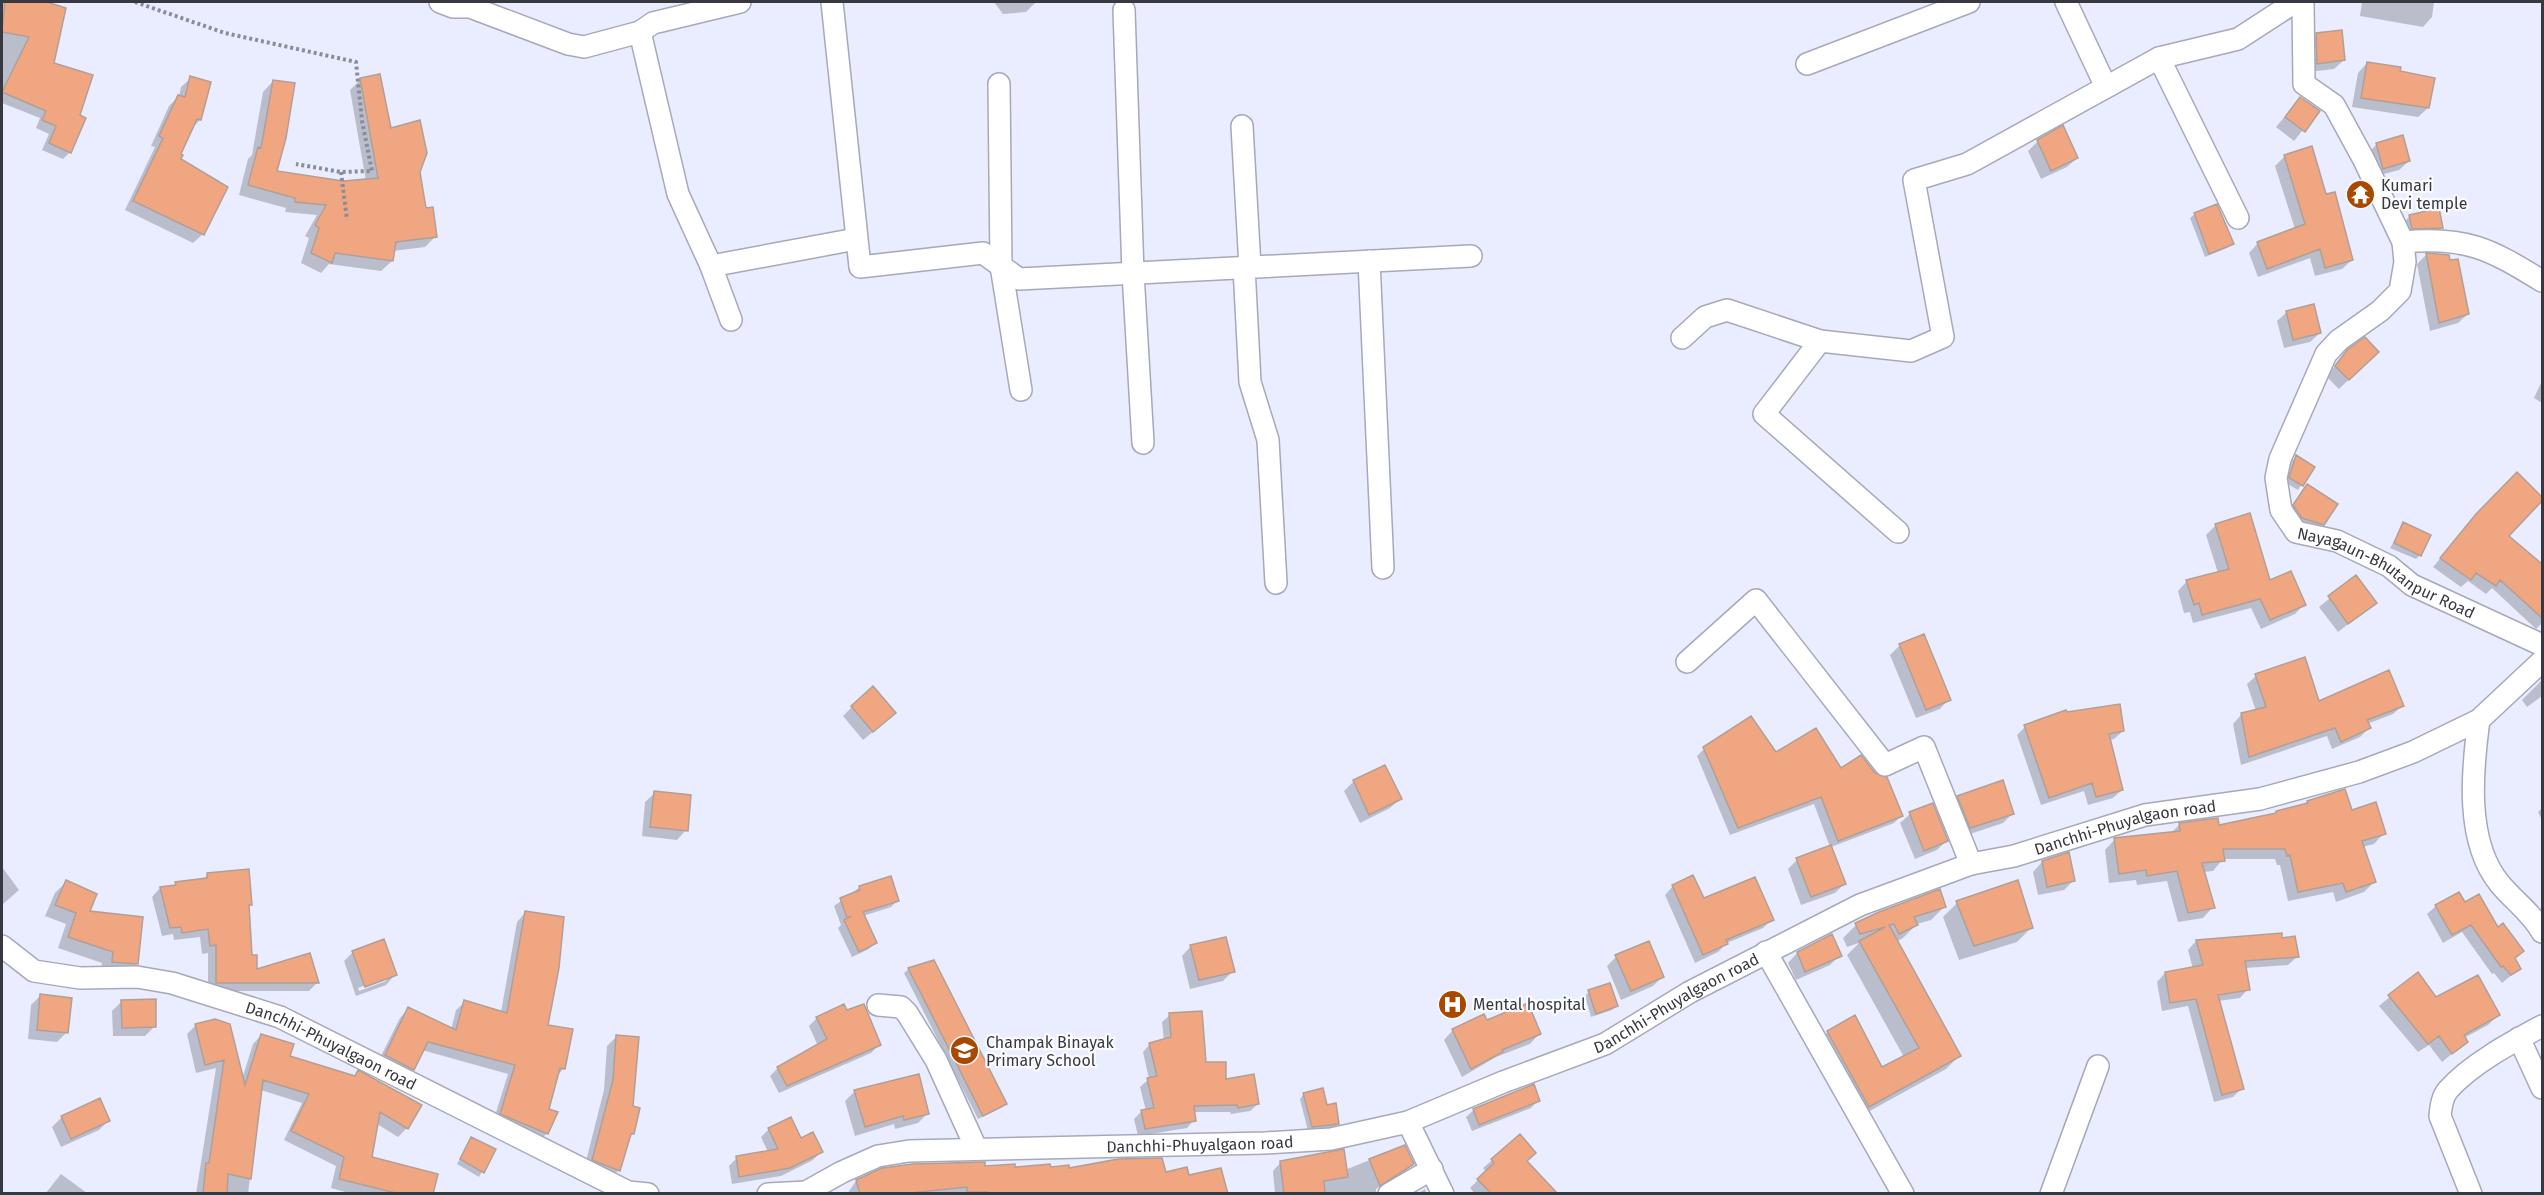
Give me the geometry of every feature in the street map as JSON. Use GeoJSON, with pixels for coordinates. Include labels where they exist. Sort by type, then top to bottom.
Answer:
{"type":"FeatureCollection","features":[{"type":"Feature","properties":{"kind":"street"},"geometry":{"type":"LineString","coordinates":[[440,2],[453,7],[470,7],[568,44],[584,47],[640,32],[653,23],[740,2]]}},
{"type":"Feature","properties":{"kind":"street"},"geometry":{"type":"LineString","coordinates":[[832,2],[860,267],[983,253],[1018,279],[1471,256]]}},
{"type":"Feature","properties":{"kind":"street"},"geometry":{"type":"LineString","coordinates":[[1808,64],[1915,11],[1969,2]]}},
{"type":"Feature","properties":{"kind":"street"},"geometry":{"type":"LineString","coordinates":[[2066,2],[2106,87]]}},
{"type":"Feature","properties":{"kind":"street"},"geometry":{"type":"LineString","coordinates":[[1682,338],[1705,317],[1727,310],[1820,341],[1911,351],[1943,337],[1914,180],[1966,164],[2159,58],[2238,39],[2295,2]]}},
{"type":"Feature","properties":{"kind":"street","name":"Nayagaun-Bhutanpur Road"},"geometry":{"type":"LineString","coordinates":[[2303,2],[2304,84],[2334,105],[2364,160],[2403,242],[2405,262],[2400,291],[2380,311],[2339,340],[2326,354],[2310,386],[2280,459],[2276,478],[2281,510],[2296,532],[2337,541],[2389,566],[2412,585],[2542,645]]}},
{"type":"Feature","properties":{"kind":"street"},"geometry":{"type":"LineString","coordinates":[[1124,10],[1132,273],[1143,443]]}},
{"type":"Feature","properties":{"kind":"street"},"geometry":{"type":"LineString","coordinates":[[640,32],[678,195],[711,266],[731,320]]}},
{"type":"Feature","properties":{"kind":"street"},"geometry":{"type":"LineString","coordinates":[[2159,58],[2238,218]]}},
{"type":"Feature","properties":{"kind":"street"},"geometry":{"type":"LineString","coordinates":[[999,84],[1001,266],[1021,390]]}},
{"type":"Feature","properties":{"kind":"street"},"geometry":{"type":"LineString","coordinates":[[1242,126],[1250,382],[1268,440],[1276,584]]}},
{"type":"Feature","properties":{"kind":"street"},"geometry":{"type":"LineString","coordinates":[[711,266],[856,239]]}},
{"type":"Feature","properties":{"kind":"street"},"geometry":{"type":"LineString","coordinates":[[2403,242],[2428,240],[2464,242],[2492,252],[2542,281]]}},
{"type":"Feature","properties":{"kind":"street"},"geometry":{"type":"LineString","coordinates":[[1369,261],[1383,568]]}},
{"type":"Feature","properties":{"kind":"street"},"geometry":{"type":"LineString","coordinates":[[1820,341],[1764,414],[1898,532]]}},
{"type":"Feature","properties":{"kind":"street"},"geometry":{"type":"LineString","coordinates":[[1687,662],[1756,600],[1885,765],[1924,747],[1971,864]]}},
{"type":"Feature","properties":{"kind":"street","name":"Danchhi-Phuyalgaon road"},"geometry":{"type":"LineString","coordinates":[[768,1194],[806,1193],[842,1172],[878,1156],[909,1151],[1330,1139],[1408,1122],[1503,1082],[1605,1044],[1690,992],[1860,904],[1971,864],[2014,856],[2145,815],[2260,799],[2359,772],[2413,752],[2479,720],[2542,661]]}},
{"type":"Feature","properties":{"kind":"street"},"geometry":{"type":"LineString","coordinates":[[2479,720],[2474,780],[2476,830],[2482,851],[2499,883],[2524,908],[2542,932]]}},
{"type":"Feature","properties":{"kind":"street"},"geometry":{"type":"LineString","coordinates":[[1766,952],[1903,1194]]}},
{"type":"Feature","properties":{"kind":"street","name":"Danchhi-Phuyalgaon road"},"geometry":{"type":"LineString","coordinates":[[4,954],[34,971],[80,978],[137,977],[172,983],[280,1017],[628,1192],[648,1194]]}},
{"type":"Feature","properties":{"kind":"street"},"geometry":{"type":"LineString","coordinates":[[878,1005],[901,1007],[907,1013],[936,1060],[976,1148]]}},
{"type":"Feature","properties":{"kind":"street"},"geometry":{"type":"LineString","coordinates":[[2471,1194],[2440,1116],[2441,1103],[2447,1091],[2467,1072],[2542,1026]]}},
{"type":"Feature","properties":{"kind":"street"},"geometry":{"type":"LineString","coordinates":[[2519,1038],[2542,1088]]}},
{"type":"Feature","properties":{"kind":"street"},"geometry":{"type":"LineString","coordinates":[[2051,1194],[2098,1066]]}},
{"type":"Feature","properties":{"kind":"street"},"geometry":{"type":"LineString","coordinates":[[1408,1122],[1443,1194]]}},
{"type":"Feature","properties":{"kind":"street"},"geometry":{"type":"LineString","coordinates":[[1389,1194],[1432,1169]]}},
{"type":"Feature","properties":{"kind":"path"},"geometry":{"type":"LineString","coordinates":[[135,2],[225,33],[356,62],[362,121],[372,171],[341,172],[296,164]]}},
{"type":"Feature","properties":{"kind":"path"},"geometry":{"type":"LineString","coordinates":[[341,172],[347,220]]}},
{"type":"Feature","properties":{"kind":"building"},"geometry":{"type":"Polygon","coordinates":[[[5,2],[47,2],[66,8],[54,63],[93,75],[80,115],[86,118],[71,153],[49,143],[56,126],[42,120],[46,111],[2,92],[29,37],[2,32],[5,2]]]}},
{"type":"Feature","properties":{"kind":"building"},"geometry":{"type":"Polygon","coordinates":[[[2342,30],[2345,60],[2317,64],[2316,33],[2342,30]]]}},
{"type":"Feature","properties":{"kind":"building"},"geometry":{"type":"Polygon","coordinates":[[[2367,62],[2401,67],[2400,71],[2435,78],[2429,108],[2361,98],[2367,62]]]}},
{"type":"Feature","properties":{"kind":"building"},"geometry":{"type":"Polygon","coordinates":[[[380,74],[391,128],[420,120],[427,153],[420,172],[426,208],[433,207],[437,237],[396,242],[393,261],[335,253],[332,263],[311,253],[319,228],[315,225],[326,205],[295,202],[295,198],[248,185],[258,147],[261,148],[273,80],[295,83],[286,138],[277,171],[343,181],[378,178],[360,78],[380,74]]]}},
{"type":"Feature","properties":{"kind":"building"},"geometry":{"type":"Polygon","coordinates":[[[190,76],[211,82],[201,120],[197,119],[181,154],[183,155],[181,159],[228,187],[204,235],[133,201],[163,138],[159,136],[178,95],[185,97],[190,76]]]}},
{"type":"Feature","properties":{"kind":"building"},"geometry":{"type":"Polygon","coordinates":[[[2300,97],[2320,111],[2305,132],[2285,117],[2300,97]]]}},
{"type":"Feature","properties":{"kind":"building"},"geometry":{"type":"Polygon","coordinates":[[[2063,125],[2078,158],[2051,171],[2037,140],[2063,125]]]}},
{"type":"Feature","properties":{"kind":"building"},"geometry":{"type":"Polygon","coordinates":[[[2403,135],[2410,161],[2383,169],[2376,143],[2403,135]]]}},
{"type":"Feature","properties":{"kind":"building"},"geometry":{"type":"Polygon","coordinates":[[[2312,146],[2326,194],[2335,192],[2353,260],[2325,268],[2320,249],[2267,269],[2257,242],[2305,224],[2284,155],[2312,146]]]}},
{"type":"Feature","properties":{"kind":"building"},"geometry":{"type":"Polygon","coordinates":[[[2217,204],[2234,244],[2209,254],[2194,213],[2217,204]]]}},
{"type":"Feature","properties":{"kind":"building"},"geometry":{"type":"Polygon","coordinates":[[[2439,208],[2443,228],[2412,229],[2409,215],[2439,208]]]}},
{"type":"Feature","properties":{"kind":"building"},"geometry":{"type":"Polygon","coordinates":[[[2426,253],[2449,255],[2450,260],[2458,259],[2469,314],[2439,323],[2426,253]]]}},
{"type":"Feature","properties":{"kind":"building"},"geometry":{"type":"Polygon","coordinates":[[[2314,304],[2321,333],[2293,340],[2286,311],[2314,304]]]}},
{"type":"Feature","properties":{"kind":"building"},"geometry":{"type":"Polygon","coordinates":[[[2365,337],[2379,352],[2349,380],[2335,366],[2347,350],[2365,337]]]}},
{"type":"Feature","properties":{"kind":"building"},"geometry":{"type":"Polygon","coordinates":[[[2296,455],[2315,467],[2303,486],[2289,478],[2296,455]]]}},
{"type":"Feature","properties":{"kind":"building"},"geometry":{"type":"Polygon","coordinates":[[[2517,472],[2542,497],[2542,501],[2509,536],[2542,564],[2542,618],[2500,580],[2496,586],[2476,573],[2471,580],[2440,558],[2476,514],[2517,472]]]}},
{"type":"Feature","properties":{"kind":"building"},"geometry":{"type":"Polygon","coordinates":[[[2307,484],[2338,504],[2324,525],[2302,518],[2293,505],[2307,484]]]}},
{"type":"Feature","properties":{"kind":"building"},"geometry":{"type":"Polygon","coordinates":[[[2250,513],[2270,580],[2291,571],[2306,605],[2270,620],[2260,599],[2202,615],[2199,603],[2194,605],[2186,580],[2229,569],[2215,524],[2250,513]]]}},
{"type":"Feature","properties":{"kind":"building"},"geometry":{"type":"Polygon","coordinates":[[[2403,522],[2431,535],[2421,556],[2394,543],[2403,522]]]}},
{"type":"Feature","properties":{"kind":"building"},"geometry":{"type":"Polygon","coordinates":[[[2356,575],[2377,603],[2348,624],[2328,596],[2356,575]]]}},
{"type":"Feature","properties":{"kind":"building"},"geometry":{"type":"Polygon","coordinates":[[[1924,634],[1951,700],[1926,710],[1899,644],[1924,634]]]}},
{"type":"Feature","properties":{"kind":"building"},"geometry":{"type":"Polygon","coordinates":[[[2305,657],[2319,701],[2389,670],[2404,706],[2367,720],[2371,728],[2341,742],[2335,728],[2249,757],[2241,713],[2266,707],[2255,674],[2305,657]]]}},
{"type":"Feature","properties":{"kind":"building"},"geometry":{"type":"Polygon","coordinates":[[[873,686],[896,713],[873,732],[851,706],[873,686]]]}},
{"type":"Feature","properties":{"kind":"building"},"geometry":{"type":"Polygon","coordinates":[[[2120,704],[2124,731],[2109,734],[2123,790],[2096,797],[2092,783],[2049,798],[2024,725],[2066,710],[2067,712],[2120,704]]]}},
{"type":"Feature","properties":{"kind":"building"},"geometry":{"type":"Polygon","coordinates":[[[1751,716],[1776,752],[1816,728],[1841,768],[1861,755],[1875,773],[1887,777],[1903,816],[1838,841],[1821,797],[1738,828],[1703,747],[1751,716]]]}},
{"type":"Feature","properties":{"kind":"building"},"geometry":{"type":"Polygon","coordinates":[[[1385,765],[1402,799],[1369,815],[1353,780],[1385,765]]]}},
{"type":"Feature","properties":{"kind":"building"},"geometry":{"type":"Polygon","coordinates":[[[2003,780],[2014,814],[1970,828],[1957,796],[2003,780]]]}},
{"type":"Feature","properties":{"kind":"building"},"geometry":{"type":"Polygon","coordinates":[[[2345,789],[2352,810],[2376,802],[2386,834],[2362,841],[2376,882],[2346,892],[2343,883],[2298,892],[2290,855],[2287,856],[2285,849],[2223,849],[2225,861],[2202,863],[2215,908],[2188,913],[2177,871],[2147,876],[2146,870],[2119,874],[2114,838],[2180,831],[2179,823],[2218,818],[2219,825],[2276,813],[2276,811],[2308,803],[2307,801],[2345,789]]]}},
{"type":"Feature","properties":{"kind":"building"},"geometry":{"type":"Polygon","coordinates":[[[654,791],[691,795],[688,831],[650,827],[654,791]]]}},
{"type":"Feature","properties":{"kind":"building"},"geometry":{"type":"Polygon","coordinates":[[[1933,803],[1948,841],[1924,851],[1909,812],[1933,803]]]}},
{"type":"Feature","properties":{"kind":"building"},"geometry":{"type":"Polygon","coordinates":[[[1831,845],[1846,884],[1811,897],[1796,858],[1831,845]]]}},
{"type":"Feature","properties":{"kind":"building"},"geometry":{"type":"Polygon","coordinates":[[[2069,852],[2075,881],[2047,887],[2042,861],[2069,852]]]}},
{"type":"Feature","properties":{"kind":"building"},"geometry":{"type":"Polygon","coordinates":[[[249,869],[252,955],[257,955],[257,969],[310,953],[319,983],[216,983],[216,945],[210,946],[208,929],[182,933],[181,927],[170,928],[160,887],[176,885],[175,882],[207,878],[207,873],[249,869]]]}},
{"type":"Feature","properties":{"kind":"building"},"geometry":{"type":"Polygon","coordinates":[[[1693,875],[1704,898],[1755,877],[1774,920],[1726,940],[1728,944],[1703,955],[1672,885],[1693,875]]]}},
{"type":"Feature","properties":{"kind":"building"},"geometry":{"type":"Polygon","coordinates":[[[891,876],[899,901],[863,912],[877,943],[859,952],[844,920],[851,916],[847,918],[840,898],[860,890],[859,886],[891,876]]]}},
{"type":"Feature","properties":{"kind":"building"},"geometry":{"type":"Polygon","coordinates":[[[66,880],[97,894],[90,911],[143,917],[138,964],[112,962],[113,952],[68,937],[76,913],[55,905],[66,880]]]}},
{"type":"Feature","properties":{"kind":"building"},"geometry":{"type":"Polygon","coordinates":[[[2018,880],[2033,928],[1974,946],[1956,901],[2018,880]]]}},
{"type":"Feature","properties":{"kind":"building"},"geometry":{"type":"Polygon","coordinates":[[[1940,889],[1946,907],[1914,917],[1918,925],[1899,934],[1894,924],[1889,925],[1961,1056],[1869,1107],[1827,1031],[1855,1015],[1882,1067],[1919,1048],[1859,941],[1885,927],[1860,934],[1855,923],[1940,889]]]}},
{"type":"Feature","properties":{"kind":"building"},"geometry":{"type":"Polygon","coordinates":[[[2459,892],[2465,902],[2479,894],[2498,927],[2503,923],[2524,951],[2515,958],[2521,969],[2511,975],[2503,966],[2501,967],[2471,925],[2452,935],[2435,905],[2459,892]]]}},
{"type":"Feature","properties":{"kind":"building"},"geometry":{"type":"Polygon","coordinates":[[[525,911],[564,917],[559,968],[548,1025],[573,1029],[565,1069],[560,1068],[549,1109],[558,1112],[548,1134],[500,1114],[515,1065],[428,1042],[414,1070],[385,1055],[408,1007],[456,1030],[464,1000],[507,1013],[525,911]]]}},
{"type":"Feature","properties":{"kind":"building"},"geometry":{"type":"Polygon","coordinates":[[[2282,933],[2282,938],[2295,936],[2299,957],[2245,961],[2250,990],[2218,995],[2244,1089],[2222,1095],[2196,999],[2170,1003],[2165,972],[2203,965],[2196,940],[2282,933]]]}},
{"type":"Feature","properties":{"kind":"building"},"geometry":{"type":"Polygon","coordinates":[[[1832,934],[1842,956],[1805,972],[1797,952],[1832,934]]]}},
{"type":"Feature","properties":{"kind":"building"},"geometry":{"type":"Polygon","coordinates":[[[1226,937],[1235,972],[1199,980],[1190,945],[1226,937]]]}},
{"type":"Feature","properties":{"kind":"building"},"geometry":{"type":"Polygon","coordinates":[[[384,939],[397,975],[365,987],[352,951],[384,939]]]}},
{"type":"Feature","properties":{"kind":"building"},"geometry":{"type":"Polygon","coordinates":[[[1649,941],[1664,977],[1631,991],[1615,955],[1649,941]]]}},
{"type":"Feature","properties":{"kind":"building","name":"Champak Binayak Primary School"},"geometry":{"type":"Polygon","coordinates":[[[934,960],[1007,1104],[983,1116],[908,968],[934,960]]]}},
{"type":"Feature","properties":{"kind":"building"},"geometry":{"type":"Polygon","coordinates":[[[2418,972],[2436,997],[2478,975],[2500,1015],[2464,1035],[2468,1042],[2452,1054],[2439,1036],[2428,1044],[2388,995],[2418,972]]]}},
{"type":"Feature","properties":{"kind":"building"},"geometry":{"type":"Polygon","coordinates":[[[1610,983],[1618,1006],[1596,1014],[1588,990],[1610,983]]]}},
{"type":"Feature","properties":{"kind":"building"},"geometry":{"type":"Polygon","coordinates":[[[40,994],[72,998],[68,1033],[37,1030],[40,994]]]}},
{"type":"Feature","properties":{"kind":"building"},"geometry":{"type":"Polygon","coordinates":[[[156,999],[156,1027],[122,1028],[121,1000],[156,999]]]}},
{"type":"Feature","properties":{"kind":"building"},"geometry":{"type":"Polygon","coordinates":[[[1528,1003],[1541,1034],[1502,1050],[1503,1052],[1471,1069],[1452,1029],[1484,1014],[1487,1020],[1528,1003]]]}},
{"type":"Feature","properties":{"kind":"building"},"geometry":{"type":"Polygon","coordinates":[[[844,1004],[847,1010],[864,1004],[881,1045],[787,1086],[777,1067],[827,1039],[816,1017],[844,1004]]]}},
{"type":"Feature","properties":{"kind":"building"},"geometry":{"type":"Polygon","coordinates":[[[1202,1011],[1206,1062],[1226,1062],[1226,1079],[1254,1074],[1259,1104],[1238,1108],[1237,1105],[1194,1106],[1196,1121],[1145,1129],[1141,1110],[1154,1108],[1147,1078],[1157,1076],[1149,1043],[1171,1037],[1169,1013],[1202,1011]]]}},
{"type":"Feature","properties":{"kind":"building"},"geometry":{"type":"Polygon","coordinates":[[[215,1019],[230,1024],[245,1085],[261,1034],[294,1044],[290,1056],[355,1076],[358,1070],[422,1105],[408,1129],[380,1112],[372,1157],[438,1174],[433,1194],[400,1194],[339,1179],[344,1157],[291,1131],[309,1094],[263,1080],[251,1179],[228,1174],[227,1194],[203,1194],[206,1163],[209,1163],[224,1060],[205,1065],[195,1024],[215,1019]]]}},
{"type":"Feature","properties":{"kind":"building"},"geometry":{"type":"Polygon","coordinates":[[[616,1035],[639,1037],[633,1106],[640,1108],[634,1134],[631,1134],[620,1171],[592,1160],[613,1080],[616,1035]]]}},
{"type":"Feature","properties":{"kind":"building"},"geometry":{"type":"Polygon","coordinates":[[[919,1074],[929,1114],[904,1120],[903,1116],[865,1127],[854,1090],[919,1074]]]}},
{"type":"Feature","properties":{"kind":"building"},"geometry":{"type":"Polygon","coordinates":[[[1534,1084],[1540,1101],[1479,1125],[1473,1109],[1534,1084]]]}},
{"type":"Feature","properties":{"kind":"building"},"geometry":{"type":"Polygon","coordinates":[[[1323,1088],[1327,1105],[1336,1103],[1339,1124],[1312,1127],[1303,1093],[1323,1088]]]}},
{"type":"Feature","properties":{"kind":"building"},"geometry":{"type":"Polygon","coordinates":[[[100,1098],[110,1121],[71,1139],[61,1116],[100,1098]]]}},
{"type":"Feature","properties":{"kind":"building"},"geometry":{"type":"Polygon","coordinates":[[[791,1117],[801,1138],[813,1132],[823,1152],[790,1168],[739,1177],[736,1156],[778,1149],[768,1128],[791,1117]]]}},
{"type":"Feature","properties":{"kind":"building"},"geometry":{"type":"Polygon","coordinates":[[[1520,1134],[1536,1153],[1527,1161],[1558,1194],[1492,1194],[1477,1179],[1494,1163],[1491,1159],[1520,1134]]]}},
{"type":"Feature","properties":{"kind":"building"},"geometry":{"type":"Polygon","coordinates":[[[471,1137],[496,1149],[484,1173],[460,1159],[471,1137]]]}},
{"type":"Feature","properties":{"kind":"building"},"geometry":{"type":"Polygon","coordinates":[[[1405,1145],[1414,1164],[1380,1186],[1369,1159],[1405,1145]]]}},
{"type":"Feature","properties":{"kind":"building"},"geometry":{"type":"Polygon","coordinates":[[[1344,1149],[1348,1177],[1324,1181],[1325,1194],[1284,1194],[1280,1161],[1344,1149]]]}},
{"type":"Feature","properties":{"kind":"building"},"geometry":{"type":"Polygon","coordinates":[[[1162,1158],[1166,1172],[1187,1167],[1189,1175],[1221,1168],[1228,1194],[988,1194],[988,1192],[967,1192],[967,1187],[900,1194],[860,1194],[856,1180],[882,1168],[913,1164],[985,1162],[985,1166],[1015,1164],[1015,1167],[1050,1164],[1051,1167],[1069,1165],[1069,1168],[1118,1159],[1162,1158]]]}},
{"type":"Feature","properties":{"kind":"place","name":"Kumari Devi temple"},"geometry":{"type":"Point","coordinates":[2360,194]}},
{"type":"Feature","properties":{"kind":"place","name":"Mental hospital"},"geometry":{"type":"Point","coordinates":[1452,1004]}},
{"type":"Feature","properties":{"kind":"place","name":"Champak Binayak Primary School"},"geometry":{"type":"Point","coordinates":[965,1051]}}]}
